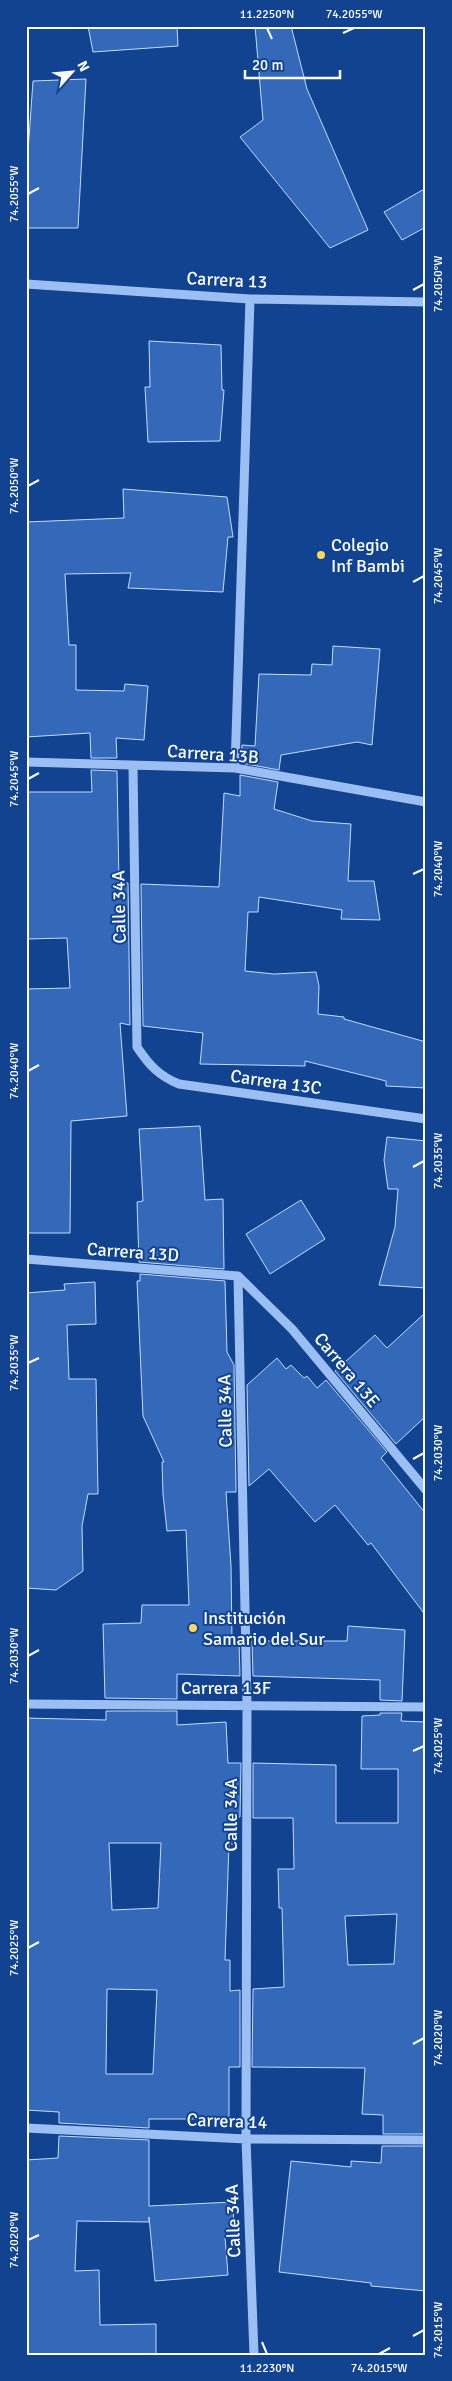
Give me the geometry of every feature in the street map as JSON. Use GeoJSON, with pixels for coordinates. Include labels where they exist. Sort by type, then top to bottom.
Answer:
{"type":"FeatureCollection","features":[{"type":"Feature","properties":{"kind":"street","name":"Carrera 13"},"geometry":{"type":"LineString","coordinates":[[26,284],[250,299],[426,302]]}},
{"type":"Feature","properties":{"kind":"street"},"geometry":{"type":"LineString","coordinates":[[235,768],[250,299]]}},
{"type":"Feature","properties":{"kind":"street","name":"Carrera 13B"},"geometry":{"type":"LineString","coordinates":[[26,762],[235,768],[426,802]]}},
{"type":"Feature","properties":{"kind":"street","name":"Calle 34A"},"geometry":{"type":"LineString","coordinates":[[133,766],[137,1047]]}},
{"type":"Feature","properties":{"kind":"street","name":"Carrera 13C"},"geometry":{"type":"LineString","coordinates":[[137,1047],[146,1062],[161,1076],[179,1084],[426,1119]]}},
{"type":"Feature","properties":{"kind":"street","name":"Carrera 13D"},"geometry":{"type":"LineString","coordinates":[[26,1260],[238,1276]]}},
{"type":"Feature","properties":{"kind":"street","name":"Calle 34A"},"geometry":{"type":"LineString","coordinates":[[238,1276],[248,1704],[246,2139],[254,2355]]}},
{"type":"Feature","properties":{"kind":"street","name":"Carrera 13E"},"geometry":{"type":"LineString","coordinates":[[238,1276],[292,1329],[426,1490]]}},
{"type":"Feature","properties":{"kind":"street","name":"Carrera 13F"},"geometry":{"type":"LineString","coordinates":[[26,1704],[248,1704],[426,1707]]}},
{"type":"Feature","properties":{"kind":"street","name":"Carrera 14"},"geometry":{"type":"LineString","coordinates":[[26,2128],[246,2139],[426,2140]]}},
{"type":"Feature","properties":{"kind":"building"},"geometry":{"type":"Polygon","coordinates":[[[88,26],[177,26],[178,46],[93,52],[88,26]]]}},
{"type":"Feature","properties":{"kind":"building"},"geometry":{"type":"Polygon","coordinates":[[[255,26],[291,26],[307,89],[368,230],[330,248],[240,137],[263,120],[255,26]]]}},
{"type":"Feature","properties":{"kind":"building"},"geometry":{"type":"Polygon","coordinates":[[[86,79],[78,228],[26,228],[26,180],[33,81],[86,79]]]}},
{"type":"Feature","properties":{"kind":"building"},"geometry":{"type":"Polygon","coordinates":[[[426,188],[426,227],[402,240],[384,212],[426,188]]]}},
{"type":"Feature","properties":{"kind":"building"},"geometry":{"type":"Polygon","coordinates":[[[149,341],[221,345],[222,390],[224,390],[220,441],[148,442],[145,387],[150,387],[149,341]]]}},
{"type":"Feature","properties":{"kind":"building"},"geometry":{"type":"Polygon","coordinates":[[[123,489],[227,497],[233,537],[228,537],[223,592],[128,588],[131,573],[65,574],[69,645],[76,645],[76,690],[124,691],[125,684],[148,686],[144,740],[116,738],[117,758],[91,758],[90,733],[26,737],[26,522],[124,518],[123,489]]]}},
{"type":"Feature","properties":{"kind":"building"},"geometry":{"type":"Polygon","coordinates":[[[333,646],[380,649],[372,745],[357,742],[281,755],[279,770],[241,763],[242,745],[255,746],[259,674],[311,675],[312,664],[332,665],[333,646]]]}},
{"type":"Feature","properties":{"kind":"building"},"geometry":{"type":"Polygon","coordinates":[[[91,770],[117,771],[119,883],[128,883],[130,1025],[120,1023],[127,1116],[71,1121],[70,1233],[26,1233],[26,989],[70,988],[67,938],[26,939],[26,792],[92,792],[91,770]]]}},
{"type":"Feature","properties":{"kind":"building"},"geometry":{"type":"Polygon","coordinates":[[[240,775],[278,782],[274,809],[312,821],[351,824],[348,881],[374,881],[380,920],[341,919],[342,910],[259,897],[258,912],[248,912],[245,971],[274,974],[316,972],[319,986],[318,1014],[344,1017],[344,1019],[426,1042],[426,1088],[386,1086],[386,1081],[305,1061],[305,1066],[200,1064],[203,1033],[143,1026],[141,884],[219,887],[224,793],[240,796],[240,775]]]}},
{"type":"Feature","properties":{"kind":"building"},"geometry":{"type":"Polygon","coordinates":[[[200,1126],[205,1200],[223,1199],[224,1269],[139,1262],[137,1202],[143,1201],[139,1129],[200,1126]]]}},
{"type":"Feature","properties":{"kind":"building"},"geometry":{"type":"Polygon","coordinates":[[[387,1137],[426,1141],[426,1288],[379,1285],[395,1227],[398,1189],[388,1189],[384,1160],[387,1137]]]}},
{"type":"Feature","properties":{"kind":"building"},"geometry":{"type":"Polygon","coordinates":[[[301,1200],[325,1239],[270,1274],[246,1234],[301,1200]]]}},
{"type":"Feature","properties":{"kind":"building"},"geometry":{"type":"Polygon","coordinates":[[[140,1274],[225,1281],[227,1352],[234,1365],[236,1492],[226,1492],[231,1566],[232,1641],[239,1641],[240,1676],[177,1674],[177,1699],[105,1698],[103,1624],[141,1623],[142,1605],[189,1605],[186,1530],[167,1531],[163,1494],[162,1462],[164,1462],[143,1416],[137,1281],[140,1281],[140,1274]]]}},
{"type":"Feature","properties":{"kind":"building"},"geometry":{"type":"Polygon","coordinates":[[[95,1282],[96,1324],[67,1325],[69,1379],[96,1379],[98,1494],[88,1494],[82,1526],[83,1571],[56,1590],[26,1588],[26,1293],[65,1290],[64,1284],[95,1282]]]}},
{"type":"Feature","properties":{"kind":"building"},"geometry":{"type":"Polygon","coordinates":[[[426,1312],[426,1416],[396,1444],[335,1371],[375,1335],[387,1348],[426,1312]]]}},
{"type":"Feature","properties":{"kind":"building"},"geometry":{"type":"Polygon","coordinates":[[[277,1358],[286,1369],[291,1365],[304,1378],[307,1376],[317,1388],[326,1380],[387,1452],[381,1458],[426,1514],[426,1616],[371,1543],[368,1545],[335,1505],[315,1522],[269,1469],[249,1486],[247,1385],[277,1358]]]}},
{"type":"Feature","properties":{"kind":"building"},"geometry":{"type":"Polygon","coordinates":[[[348,1626],[405,1630],[402,1701],[380,1700],[380,1680],[253,1676],[252,1641],[347,1641],[348,1626]]]}},
{"type":"Feature","properties":{"kind":"building"},"geometry":{"type":"Polygon","coordinates":[[[106,1711],[177,1711],[177,1725],[226,1722],[228,1763],[241,1763],[240,1817],[235,1817],[234,1844],[229,1844],[225,1960],[230,1960],[230,1991],[240,1990],[240,2067],[229,2067],[229,2119],[149,2119],[149,2128],[59,2123],[59,2112],[26,2110],[26,1718],[106,1720],[106,1711]],[[109,1843],[112,1910],[158,1908],[161,1843],[109,1843]],[[107,1989],[106,2074],[153,2074],[157,1990],[107,1989]]]}},
{"type":"Feature","properties":{"kind":"building"},"geometry":{"type":"Polygon","coordinates":[[[380,1713],[402,1713],[401,1721],[426,1722],[426,2134],[383,2134],[383,2115],[362,2114],[365,2068],[252,2067],[253,1989],[284,1987],[282,1908],[279,1908],[278,1869],[294,1869],[293,1818],[253,1818],[253,1763],[336,1765],[336,1823],[398,1823],[398,1769],[361,1769],[362,1716],[380,1715],[380,1713]],[[397,1914],[345,1916],[348,1965],[394,1964],[397,1914]]]}},
{"type":"Feature","properties":{"kind":"building"},"geometry":{"type":"Polygon","coordinates":[[[59,2136],[149,2140],[149,2206],[233,2202],[234,2237],[225,2237],[228,2275],[155,2281],[149,2217],[149,2222],[77,2221],[75,2271],[99,2270],[100,2325],[156,2324],[156,2355],[26,2355],[26,2160],[58,2158],[59,2136]]]}},
{"type":"Feature","properties":{"kind":"building"},"geometry":{"type":"Polygon","coordinates":[[[382,2146],[426,2146],[426,2291],[371,2286],[371,2283],[279,2272],[291,2161],[351,2167],[351,2161],[381,2163],[382,2146]]]}},
{"type":"Feature","properties":{"kind":"place","name":"Colegio Inf Bambi"},"geometry":{"type":"Point","coordinates":[321,555]}},
{"type":"Feature","properties":{"kind":"place","name":"Institución Samario del Sur"},"geometry":{"type":"Point","coordinates":[193,1628]}}]}
